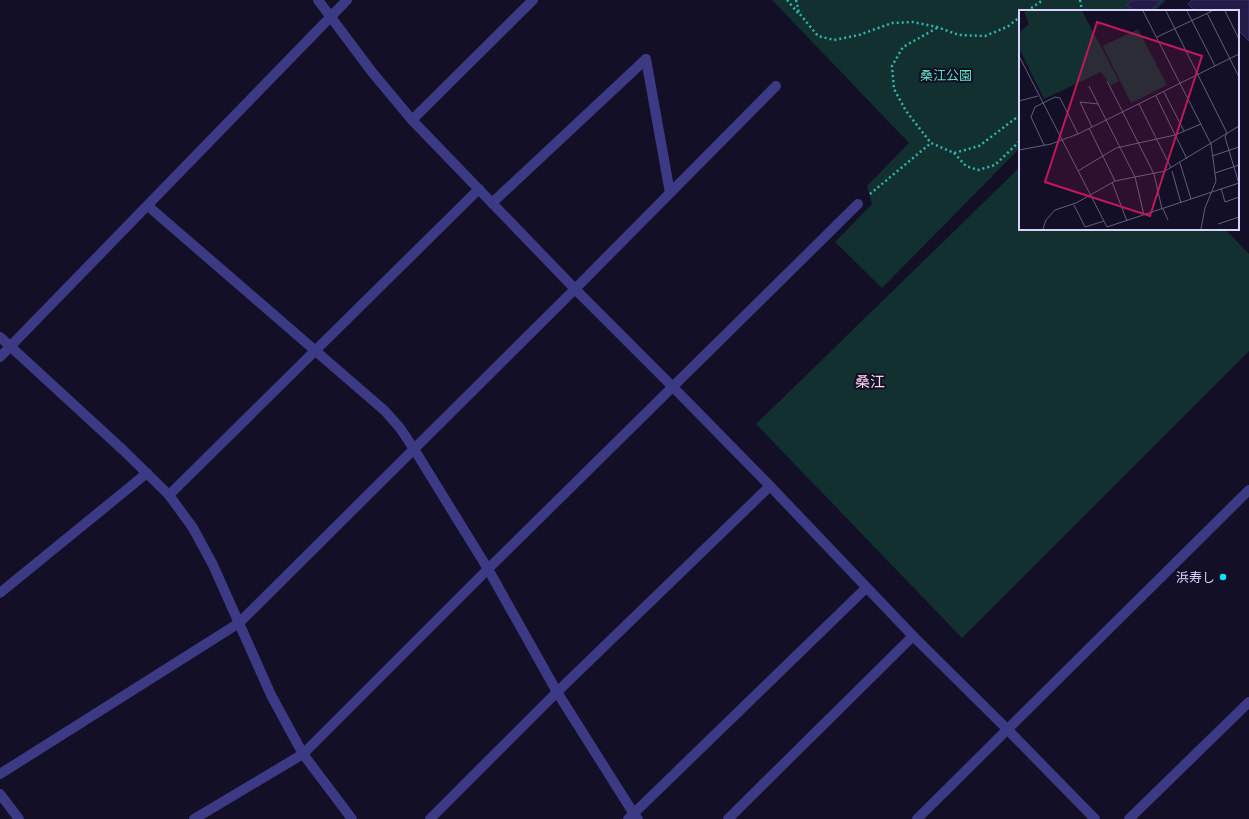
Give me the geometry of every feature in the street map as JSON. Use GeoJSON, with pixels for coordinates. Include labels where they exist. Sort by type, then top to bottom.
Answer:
{"type":"FeatureCollection","features":[{"type":"Feature","properties":{"kind":"street"},"geometry":{"type":"LineString","coordinates":[[318,0],[372,72],[412,120],[575,289],[770,486],[912,636],[1007,729],[1094,819]]}},
{"type":"Feature","properties":{"kind":"street"},"geometry":{"type":"LineString","coordinates":[[0,357],[346,0]]}},
{"type":"Feature","properties":{"kind":"street"},"geometry":{"type":"LineString","coordinates":[[412,120],[533,0]]}},
{"type":"Feature","properties":{"kind":"street"},"geometry":{"type":"LineString","coordinates":[[492,203],[646,59],[670,193]]}},
{"type":"Feature","properties":{"kind":"street"},"geometry":{"type":"LineString","coordinates":[[0,774],[239,623],[575,289],[776,86]]}},
{"type":"Feature","properties":{"kind":"street"},"geometry":{"type":"LineString","coordinates":[[169,495],[479,189]]}},
{"type":"Feature","properties":{"kind":"street"},"geometry":{"type":"LineString","coordinates":[[194,819],[303,754],[858,204]]}},
{"type":"Feature","properties":{"kind":"street"},"geometry":{"type":"LineString","coordinates":[[148,206],[385,412],[400,428],[488,569],[557,692],[633,817],[866,588]]}},
{"type":"Feature","properties":{"kind":"street"},"geometry":{"type":"LineString","coordinates":[[0,338],[148,473],[169,495],[193,528],[213,565],[271,695],[303,754],[352,819]]}},
{"type":"Feature","properties":{"kind":"street"},"geometry":{"type":"LineString","coordinates":[[0,593],[148,473]]}},
{"type":"Feature","properties":{"kind":"street"},"geometry":{"type":"LineString","coordinates":[[430,819],[557,692],[770,486]]}},
{"type":"Feature","properties":{"kind":"street"},"geometry":{"type":"LineString","coordinates":[[917,819],[1249,490]]}},
{"type":"Feature","properties":{"kind":"street"},"geometry":{"type":"LineString","coordinates":[[728,819],[912,636]]}},
{"type":"Feature","properties":{"kind":"street"},"geometry":{"type":"LineString","coordinates":[[1129,819],[1249,702]]}},
{"type":"Feature","properties":{"kind":"street"},"geometry":{"type":"LineString","coordinates":[[0,794],[19,819]]}},
{"type":"Feature","properties":{"kind":"path"},"geometry":{"type":"LineString","coordinates":[[787,0],[818,36],[834,40],[859,35],[892,23],[913,22],[937,27],[959,35],[984,36],[1007,27],[1019,18]]}},
{"type":"Feature","properties":{"kind":"path"},"geometry":{"type":"LineString","coordinates":[[796,0],[798,13]]}},
{"type":"Feature","properties":{"kind":"path"},"geometry":{"type":"LineString","coordinates":[[1028,10],[1043,0]]}},
{"type":"Feature","properties":{"kind":"path"},"geometry":{"type":"LineString","coordinates":[[1080,0],[1082,10]]}},
{"type":"Feature","properties":{"kind":"path"},"geometry":{"type":"LineString","coordinates":[[937,27],[903,47],[892,66],[894,89],[906,111],[931,143],[954,153],[966,166],[978,170],[995,165],[1019,142]]}},
{"type":"Feature","properties":{"kind":"path"},"geometry":{"type":"LineString","coordinates":[[954,153],[979,146],[1019,116]]}},
{"type":"Feature","properties":{"kind":"path"},"geometry":{"type":"LineString","coordinates":[[858,204],[931,143]]}},
{"type":"Feature","properties":{"kind":"green space","name":"桑江公園"},"geometry":{"type":"Polygon","coordinates":[[[772,0],[1166,0],[1156,10],[1019,10],[1019,149],[882,288],[835,242],[872,204],[867,186],[909,143],[772,0]]]}},
{"type":"Feature","properties":{"kind":"green space"},"geometry":{"type":"Polygon","coordinates":[[[1019,168],[1019,230],[1226,230],[1249,254],[1249,351],[962,638],[756,424],[1019,168]]]}},
{"type":"Feature","properties":{"kind":"building"},"geometry":{"type":"Polygon","coordinates":[[[1132,0],[1162,0],[1151,10],[1131,10],[1132,9],[1127,5],[1132,0]]]}},
{"type":"Feature","properties":{"kind":"building"},"geometry":{"type":"Polygon","coordinates":[[[1192,0],[1249,0],[1249,41],[1239,31],[1239,10],[1194,10],[1188,4],[1192,0]]]}},
{"type":"Feature","properties":{"kind":"place","name":"浜寿し"},"geometry":{"type":"Point","coordinates":[1223,577]}},
{"type":"Feature","properties":{"kind":"district","name":"桑江"},"geometry":{"type":"Point","coordinates":[870,381]}}]}
